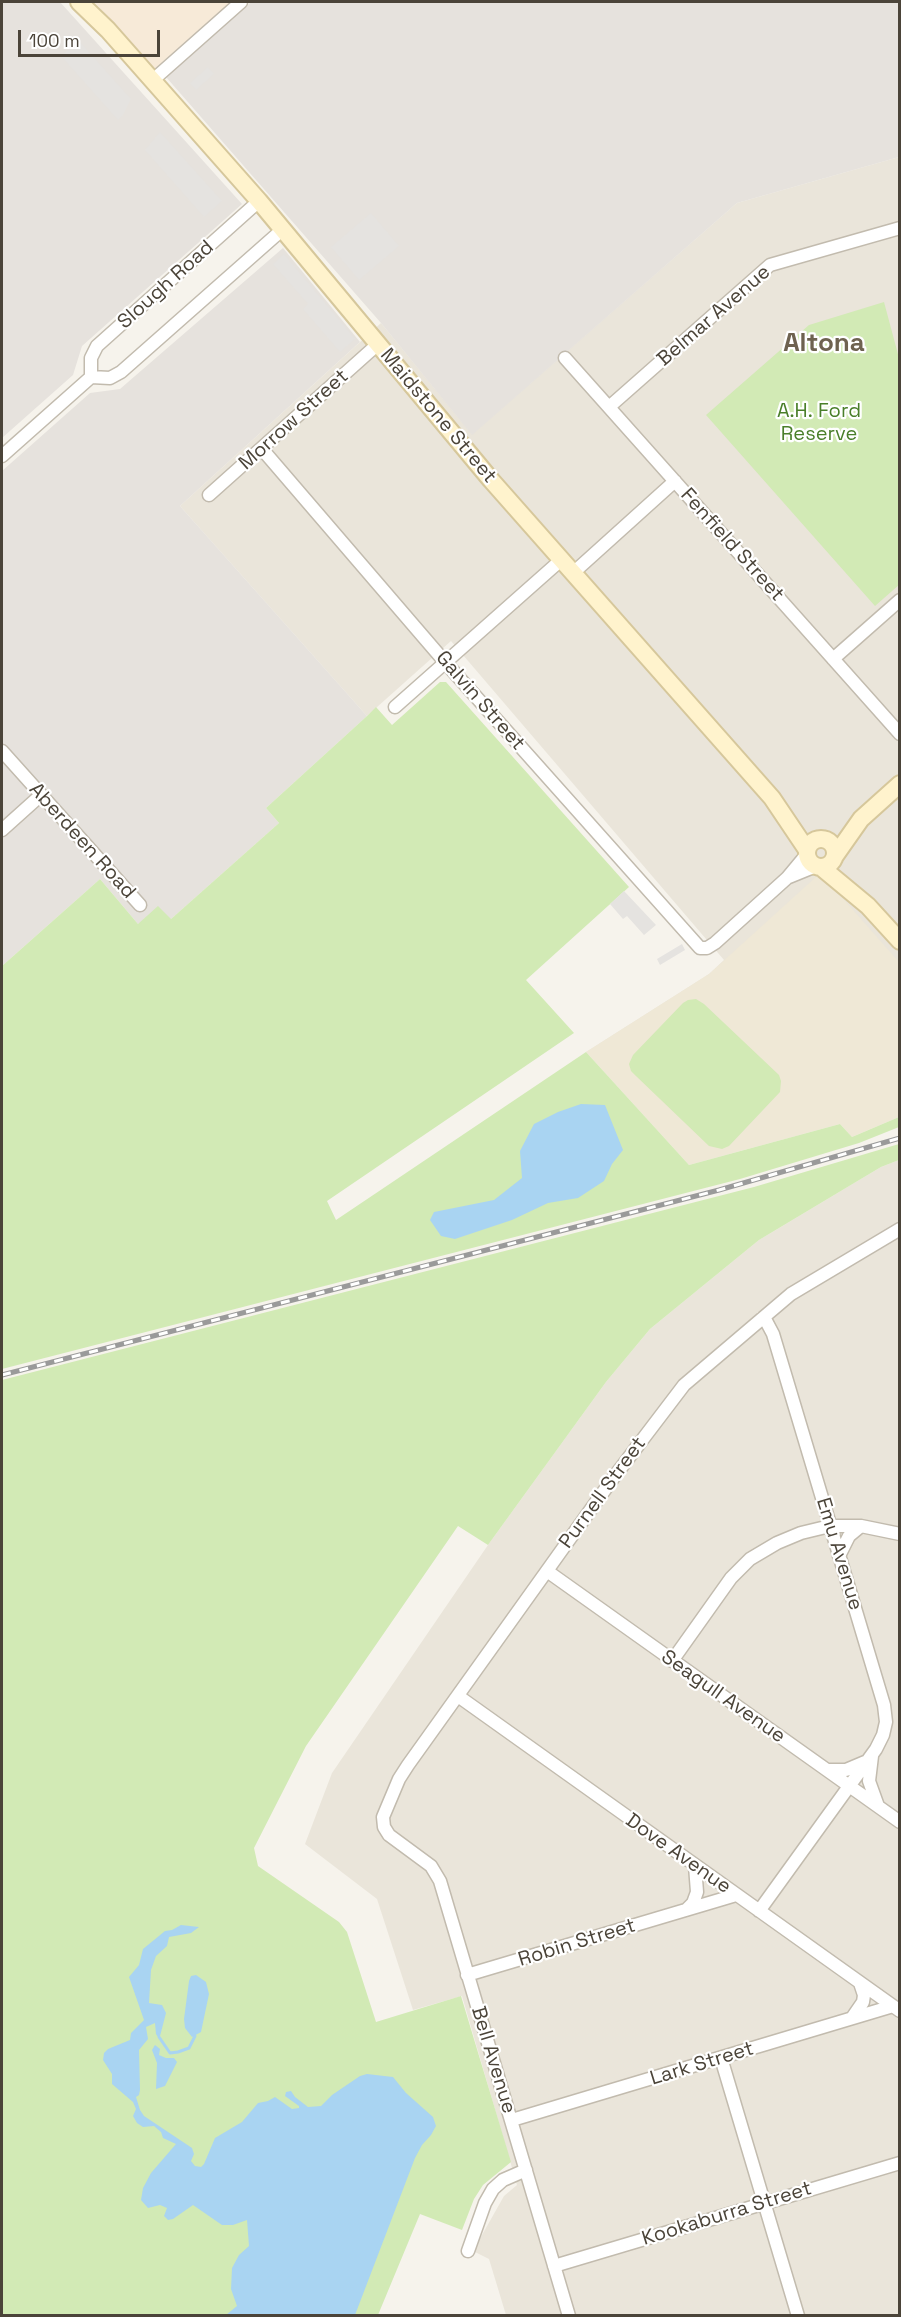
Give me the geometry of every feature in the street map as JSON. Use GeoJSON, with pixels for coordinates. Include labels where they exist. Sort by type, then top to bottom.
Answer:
{"type":"FeatureCollection","features":[{"type":"Feature","properties":{"kind":"main road","name":"Maidstone Street"},"geometry":{"type":"LineString","coordinates":[[79,2],[108,30],[259,201],[561,560],[772,798],[820,858],[900,941]]}},
{"type":"Feature","properties":{"kind":"main road","name":"Maidstone Street"},"geometry":{"type":"LineString","coordinates":[[90,2],[108,30]]}},
{"type":"Feature","properties":{"kind":"main road"},"geometry":{"type":"LineString","coordinates":[[820,858],[900,784]]}},
{"type":"Feature","properties":{"kind":"main road","name":"Maidstone Street"},"geometry":{"type":"LineString","coordinates":[[772,798],[808,831],[823,839]]}},
{"type":"Feature","properties":{"kind":"main road"},"geometry":{"type":"LineString","coordinates":[[820,858],[834,847],[823,839],[861,819]]}},
{"type":"Feature","properties":{"kind":"street"},"geometry":{"type":"LineString","coordinates":[[153,80],[241,2]]}},
{"type":"Feature","properties":{"kind":"street","name":"Slough Road"},"geometry":{"type":"LineString","coordinates":[[259,201],[97,346],[91,358],[91,377],[110,378],[121,372],[283,229]]}},
{"type":"Feature","properties":{"kind":"street","name":"Belmar Avenue"},"geometry":{"type":"LineString","coordinates":[[609,407],[770,265],[900,228]]}},
{"type":"Feature","properties":{"kind":"street","name":"Morrow Street"},"geometry":{"type":"LineString","coordinates":[[209,495],[378,344]]}},
{"type":"Feature","properties":{"kind":"street","name":"Fenfield Street"},"geometry":{"type":"LineString","coordinates":[[565,357],[900,734]]}},
{"type":"Feature","properties":{"kind":"street"},"geometry":{"type":"LineString","coordinates":[[2,456],[91,377]]}},
{"type":"Feature","properties":{"kind":"street","name":"Galvin Street"},"geometry":{"type":"LineString","coordinates":[[262,449],[445,662],[697,946],[703,949],[715,943],[787,878],[820,858]]}},
{"type":"Feature","properties":{"kind":"street"},"geometry":{"type":"LineString","coordinates":[[573,573],[675,481]]}},
{"type":"Feature","properties":{"kind":"street"},"geometry":{"type":"LineString","coordinates":[[395,707],[561,560]]}},
{"type":"Feature","properties":{"kind":"street"},"geometry":{"type":"LineString","coordinates":[[833,659],[900,600]]}},
{"type":"Feature","properties":{"kind":"street","name":"Aberdeen Road"},"geometry":{"type":"LineString","coordinates":[[2,751],[140,905]]}},
{"type":"Feature","properties":{"kind":"street"},"geometry":{"type":"LineString","coordinates":[[2,830],[41,795]]}},
{"type":"Feature","properties":{"kind":"street","name":"Purnell Street"},"geometry":{"type":"LineString","coordinates":[[384,1827],[384,1813],[399,1779],[648,1430],[684,1386],[791,1294],[900,1229]]}},
{"type":"Feature","properties":{"kind":"street","name":"Emu Avenue"},"geometry":{"type":"LineString","coordinates":[[759,1911],[872,1754],[884,1732],[885,1714],[773,1334],[764,1317]]}},
{"type":"Feature","properties":{"kind":"street"},"geometry":{"type":"LineString","coordinates":[[672,1661],[731,1578],[750,1559],[788,1538],[830,1526],[861,1526],[900,1534]]}},
{"type":"Feature","properties":{"kind":"street"},"geometry":{"type":"LineString","coordinates":[[839,1556],[849,1536],[861,1526]]}},
{"type":"Feature","properties":{"kind":"street","name":"Seagull Avenue"},"geometry":{"type":"LineString","coordinates":[[547,1571],[900,1822]]}},
{"type":"Feature","properties":{"kind":"street","name":"Dove Avenue"},"geometry":{"type":"LineString","coordinates":[[458,1696],[896,2009]]}},
{"type":"Feature","properties":{"kind":"street"},"geometry":{"type":"LineString","coordinates":[[826,1770],[853,1768],[872,1754]]}},
{"type":"Feature","properties":{"kind":"street"},"geometry":{"type":"LineString","coordinates":[[872,1754],[869,1781],[879,1808]]}},
{"type":"Feature","properties":{"kind":"street","name":"Bell Avenue"},"geometry":{"type":"LineString","coordinates":[[384,1827],[394,1839],[431,1866],[437,1874],[569,2316]]}},
{"type":"Feature","properties":{"kind":"street"},"geometry":{"type":"LineString","coordinates":[[686,1910],[693,1903],[698,1892],[695,1866]]}},
{"type":"Feature","properties":{"kind":"street","name":"Robin Street"},"geometry":{"type":"LineString","coordinates":[[467,1975],[736,1895]]}},
{"type":"Feature","properties":{"kind":"street"},"geometry":{"type":"LineString","coordinates":[[851,2019],[863,2002],[864,1995],[860,1983]]}},
{"type":"Feature","properties":{"kind":"street","name":"Lark Street"},"geometry":{"type":"LineString","coordinates":[[512,2120],[851,2019],[896,2009]]}},
{"type":"Feature","properties":{"kind":"street"},"geometry":{"type":"LineString","coordinates":[[721,2058],[798,2316]]}},
{"type":"Feature","properties":{"kind":"street","name":"Kookaburra Street"},"geometry":{"type":"LineString","coordinates":[[554,2266],[900,2163]]}},
{"type":"Feature","properties":{"kind":"street"},"geometry":{"type":"LineString","coordinates":[[468,2251],[485,2203],[493,2189],[503,2180],[526,2170]]}},
{"type":"Feature","properties":{"kind":"shaded area"},"geometry":{"type":"Polygon","coordinates":[[[2,2],[60,2],[242,204],[82,346],[73,375],[2,438],[2,2]]]}},
{"type":"Feature","properties":{"kind":"shaded area"},"geometry":{"type":"Polygon","coordinates":[[[94,2],[231,2],[155,69],[94,2]]]}},
{"type":"Feature","properties":{"kind":"shaded area"},"geometry":{"type":"Polygon","coordinates":[[[251,2],[899,2],[899,157],[737,203],[472,435],[381,323],[166,77],[251,2]]]}},
{"type":"Feature","properties":{"kind":"shaded area"},"geometry":{"type":"Polygon","coordinates":[[[79,41],[131,99],[118,120],[61,56],[79,41]]]}},
{"type":"Feature","properties":{"kind":"shaded area"},"geometry":{"type":"Polygon","coordinates":[[[208,67],[214,74],[196,90],[190,83],[208,67]]]}},
{"type":"Feature","properties":{"kind":"shaded area"},"geometry":{"type":"Polygon","coordinates":[[[160,132],[222,201],[204,217],[145,150],[160,132]]]}},
{"type":"Feature","properties":{"kind":"shaded area"},"geometry":{"type":"Polygon","coordinates":[[[899,157],[899,1117],[586,1052],[709,974],[724,960],[451,641],[367,716],[180,506],[381,323],[472,434],[737,203],[899,157]]]}},
{"type":"Feature","properties":{"kind":"shaded area"},"geometry":{"type":"Polygon","coordinates":[[[371,213],[399,246],[359,280],[331,247],[371,213]]]}},
{"type":"Feature","properties":{"kind":"shaded area"},"geometry":{"type":"Polygon","coordinates":[[[283,248],[360,342],[180,506],[367,716],[266,808],[279,823],[171,919],[138,924],[100,879],[2,966],[2,471],[90,393],[120,389],[283,248]]]}},
{"type":"Feature","properties":{"kind":"shaded area"},"geometry":{"type":"Polygon","coordinates":[[[284,254],[355,339],[340,352],[303,309],[308,304],[273,264],[284,254]]]}},
{"type":"Feature","properties":{"kind":"shaded area"},"geometry":{"type":"Polygon","coordinates":[[[817,876],[823,876],[899,962],[899,1117],[852,1137],[840,1124],[689,1165],[586,1052],[709,974],[817,876]]]}},
{"type":"Feature","properties":{"kind":"shaded area"},"geometry":{"type":"Polygon","coordinates":[[[624,891],[656,925],[644,935],[627,916],[623,919],[610,904],[624,891]]]}},
{"type":"Feature","properties":{"kind":"shaded area"},"geometry":{"type":"Polygon","coordinates":[[[682,944],[685,950],[660,965],[657,959],[682,944]]]}},
{"type":"Feature","properties":{"kind":"shaded area"},"geometry":{"type":"Polygon","coordinates":[[[899,1160],[899,2315],[506,2315],[489,2259],[473,2251],[504,2196],[517,2185],[462,1996],[413,2010],[377,1899],[305,1844],[332,1773],[488,1545],[606,1382],[650,1329],[759,1240],[881,1167],[899,1160]]]}},
{"type":"Feature","properties":{"kind":"green space","name":"A.H. Ford Reserve"},"geometry":{"type":"Polygon","coordinates":[[[884,302],[899,358],[900,584],[875,606],[706,415],[809,325],[884,302]]]}},
{"type":"Feature","properties":{"kind":"green space"},"geometry":{"type":"Polygon","coordinates":[[[440,682],[446,682],[629,887],[526,980],[574,1033],[327,1201],[336,1220],[586,1052],[689,1165],[840,1124],[852,1137],[899,1117],[899,1127],[859,1143],[740,1179],[2,1369],[2,966],[100,879],[138,924],[158,906],[171,919],[279,823],[266,808],[376,707],[392,725],[440,682]]]}},
{"type":"Feature","properties":{"kind":"green space"},"geometry":{"type":"Polygon","coordinates":[[[696,999],[779,1075],[781,1081],[780,1092],[729,1146],[722,1149],[709,1146],[631,1071],[629,1064],[633,1055],[683,1003],[696,999]]]}},
{"type":"Feature","properties":{"kind":"green space"},"geometry":{"type":"Polygon","coordinates":[[[899,1144],[899,1160],[881,1167],[759,1240],[650,1329],[606,1382],[488,1545],[458,1526],[306,1746],[254,1848],[258,1866],[339,1922],[347,1932],[376,2022],[461,1996],[511,2162],[483,2185],[474,2199],[462,2230],[420,2214],[378,2315],[2,2316],[2,1380],[754,1187],[899,1144]]]}},
{"type":"Feature","properties":{"kind":"water"},"geometry":{"type":"Polygon","coordinates":[[[581,1104],[605,1105],[623,1150],[612,1164],[604,1181],[578,1198],[548,1203],[512,1220],[455,1239],[441,1236],[430,1220],[434,1212],[494,1200],[522,1178],[520,1151],[534,1124],[581,1104]]]}},
{"type":"Feature","properties":{"kind":"water"},"geometry":{"type":"Polygon","coordinates":[[[181,1925],[199,1927],[191,1933],[169,1937],[167,1946],[156,1956],[151,1970],[149,2003],[162,2005],[166,2013],[160,2036],[156,2034],[155,2023],[146,2027],[148,2039],[139,2050],[140,2090],[136,2097],[144,2116],[192,2148],[194,2154],[191,2161],[195,2166],[201,2167],[204,2164],[215,2138],[242,2122],[258,2103],[275,2097],[292,2109],[299,2108],[285,2096],[286,2092],[291,2091],[308,2107],[321,2106],[332,2095],[360,2076],[367,2074],[393,2077],[406,2093],[433,2117],[436,2126],[415,2158],[355,2315],[226,2315],[237,2306],[231,2289],[232,2268],[239,2255],[249,2246],[247,2220],[233,2225],[222,2225],[193,2205],[168,2220],[164,2216],[167,2208],[160,2205],[148,2208],[141,2200],[143,2188],[151,2173],[176,2144],[163,2138],[161,2132],[154,2126],[143,2127],[137,2123],[133,2116],[136,2109],[133,2102],[112,2084],[112,2074],[103,2060],[104,2053],[130,2040],[131,2033],[144,2020],[129,1977],[139,1965],[143,1949],[165,1931],[181,1925]]]}},
{"type":"Feature","properties":{"kind":"water"},"geometry":{"type":"Polygon","coordinates":[[[196,1975],[206,1982],[209,1994],[201,2032],[192,2037],[185,2028],[184,2019],[189,1981],[191,1976],[196,1975]]]}},
{"type":"Feature","properties":{"kind":"water"},"geometry":{"type":"Polygon","coordinates":[[[155,2045],[160,2049],[159,2055],[174,2058],[177,2062],[165,2086],[156,2089],[157,2063],[152,2050],[155,2045]]]}},
{"type":"Feature","properties":{"kind":"waterway"},"geometry":{"type":"LineString","coordinates":[[159,2037],[170,2053],[189,2048],[195,2036]]}},
{"type":"Feature","properties":{"kind":"railway"},"geometry":{"type":"LineString","coordinates":[[2,1375],[719,1190],[900,1138]]}},
{"type":"Feature","properties":{"kind":"district","name":"Altona"},"geometry":{"type":"Point","coordinates":[824,344]}}]}
